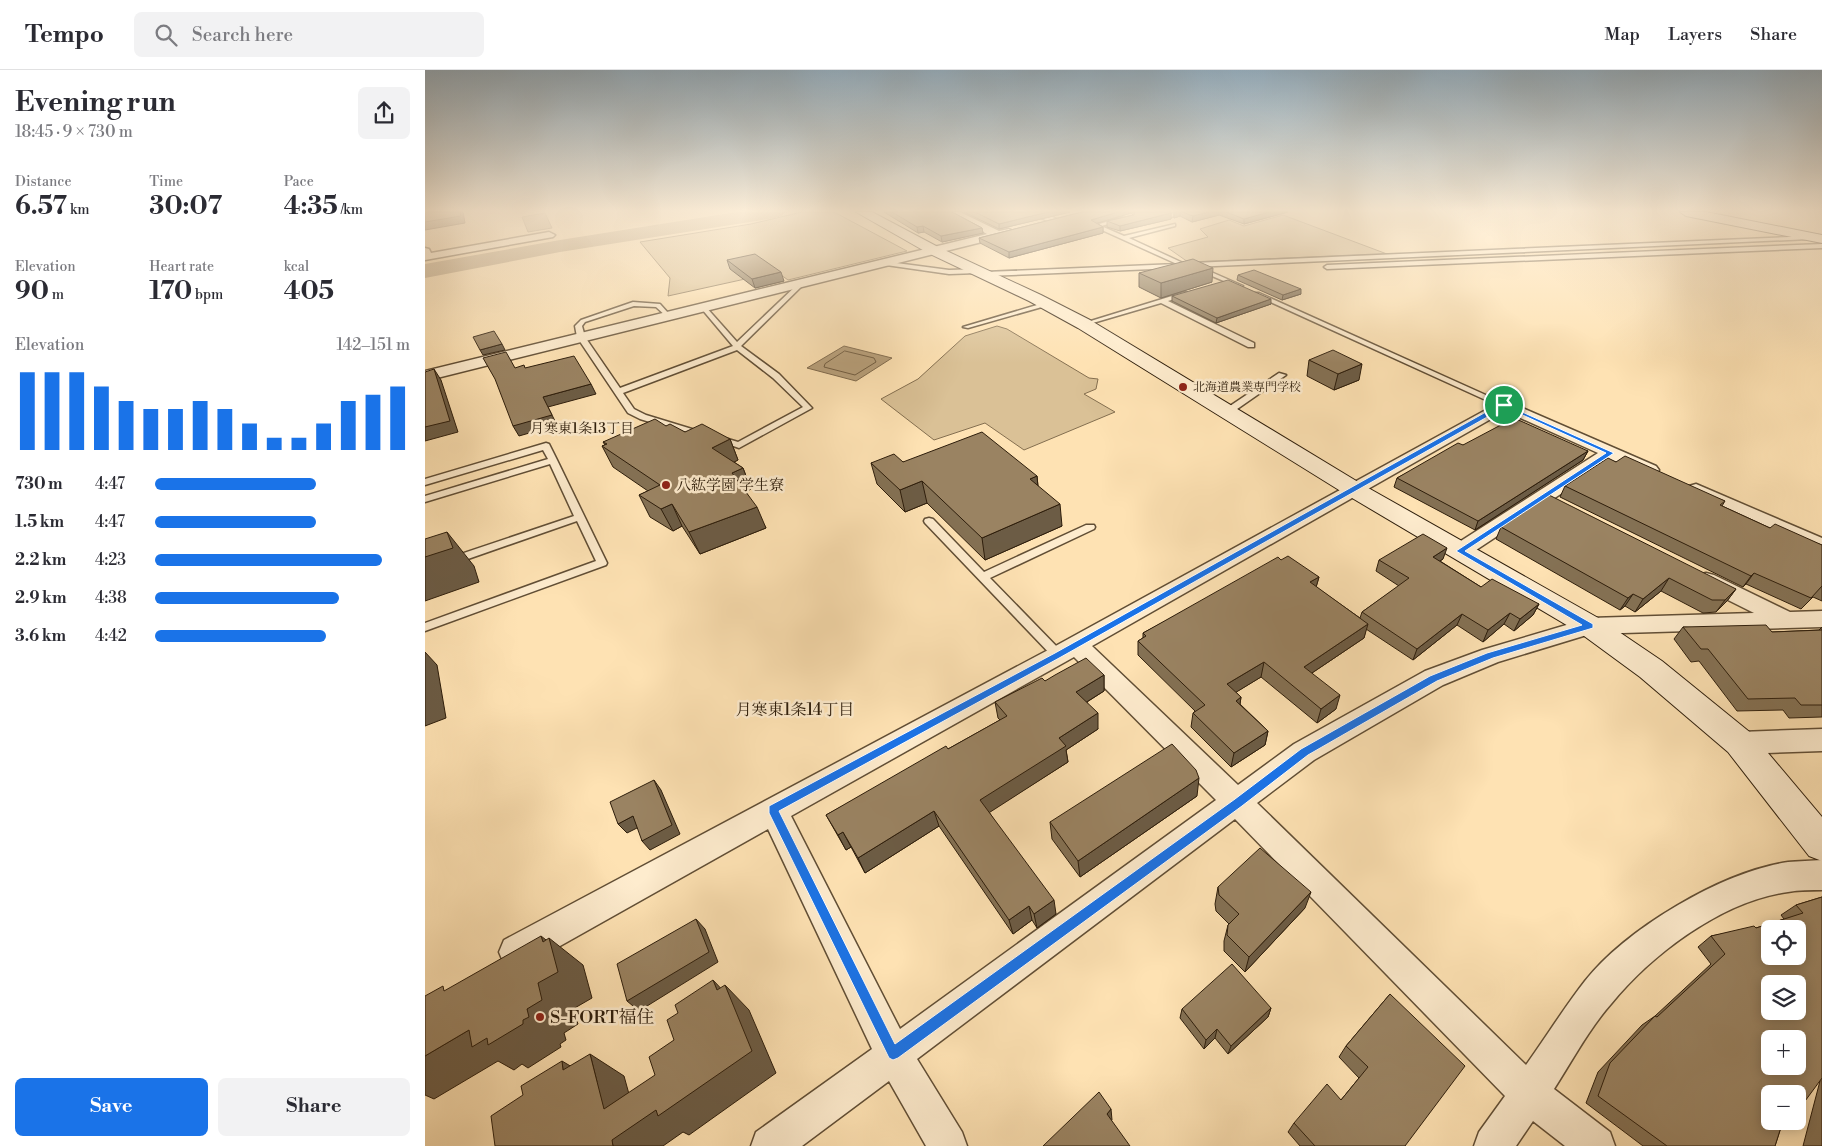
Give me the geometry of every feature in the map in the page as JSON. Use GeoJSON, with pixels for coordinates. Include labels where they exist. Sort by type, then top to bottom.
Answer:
{"type":"FeatureCollection","features":[{"type":"Feature","properties":{"kind":"street"},"geometry":{"type":"LineString","coordinates":[[425,376],[884,262]]}},
{"type":"Feature","properties":{"kind":"street"},"geometry":{"type":"LineString","coordinates":[[959,262],[1047,304],[1084,324],[1355,490],[1590,626],[1651,670],[1740,743],[1822,844]]}},
{"type":"Feature","properties":{"kind":"street"},"geometry":{"type":"LineString","coordinates":[[495,964],[1067,650],[1504,405],[1822,546]]}},
{"type":"Feature","properties":{"kind":"street"},"geometry":{"type":"LineString","coordinates":[[1460,551],[1551,502],[1610,453]]}},
{"type":"Feature","properties":{"kind":"street"},"geometry":{"type":"LineString","coordinates":[[1691,572],[1787,620]]}},
{"type":"Feature","properties":{"kind":"street"},"geometry":{"type":"LineString","coordinates":[[770,1146],[893,1054],[1239,803],[1304,752],[1434,678],[1490,656],[1590,626],[1822,619]]}},
{"type":"Feature","properties":{"kind":"street"},"geometry":{"type":"LineString","coordinates":[[1067,650],[1239,803],[1528,1093],[1596,1146]]}},
{"type":"Feature","properties":{"kind":"street"},"geometry":{"type":"LineString","coordinates":[[1740,743],[1822,740]]}},
{"type":"Feature","properties":{"kind":"street"},"geometry":{"type":"LineString","coordinates":[[773,810],[893,1054],[948,1146]]}},
{"type":"Feature","properties":{"kind":"street"},"geometry":{"type":"LineString","coordinates":[[1493,1146],[1598,992],[1650,942],[1705,906],[1747,888],[1787,877],[1822,875]]}},
{"type":"Feature","properties":{"kind":"lane"},"geometry":{"type":"LineString","coordinates":[[978,271],[1119,262]]}},
{"type":"Feature","properties":{"kind":"lane"},"geometry":{"type":"LineString","coordinates":[[1181,262],[1208,272],[1504,405]]}},
{"type":"Feature","properties":{"kind":"lane"},"geometry":{"type":"LineString","coordinates":[[881,263],[949,272],[1249,262]]}},
{"type":"Feature","properties":{"kind":"lane"},"geometry":{"type":"LineString","coordinates":[[1321,262],[1325,267]]}},
{"type":"Feature","properties":{"kind":"lane"},"geometry":{"type":"LineString","coordinates":[[1315,267],[1438,262]]}},
{"type":"Feature","properties":{"kind":"lane"},"geometry":{"type":"LineString","coordinates":[[1208,272],[1227,271]]}},
{"type":"Feature","properties":{"kind":"lane"},"geometry":{"type":"LineString","coordinates":[[1219,284],[1228,281]]}},
{"type":"Feature","properties":{"kind":"lane"},"geometry":{"type":"LineString","coordinates":[[617,392],[738,346],[802,283]]}},
{"type":"Feature","properties":{"kind":"lane"},"geometry":{"type":"LineString","coordinates":[[1084,324],[1190,292]]}},
{"type":"Feature","properties":{"kind":"lane"},"geometry":{"type":"LineString","coordinates":[[1162,301],[1251,346]]}},
{"type":"Feature","properties":{"kind":"lane"},"geometry":{"type":"LineString","coordinates":[[667,316],[658,306],[651,304],[622,306],[579,323],[581,337],[631,411],[643,417],[739,445],[808,408],[776,376],[738,346],[703,306]]}},
{"type":"Feature","properties":{"kind":"lane"},"geometry":{"type":"LineString","coordinates":[[966,327],[1047,304]]}},
{"type":"Feature","properties":{"kind":"lane"},"geometry":{"type":"LineString","coordinates":[[1227,412],[1282,375]]}},
{"type":"Feature","properties":{"kind":"lane"},"geometry":{"type":"LineString","coordinates":[[425,482],[546,446],[602,563],[425,627]]}},
{"type":"Feature","properties":{"kind":"lane"},"geometry":{"type":"LineString","coordinates":[[425,498],[553,460]]}},
{"type":"Feature","properties":{"kind":"lane"},"geometry":{"type":"LineString","coordinates":[[425,570],[580,517]]}},
{"type":"Feature","properties":{"kind":"lane"},"geometry":{"type":"LineString","coordinates":[[929,521],[983,577],[1067,650]]}},
{"type":"Feature","properties":{"kind":"lane"},"geometry":{"type":"LineString","coordinates":[[983,577],[1090,527]]}},
{"type":"Feature","properties":{"kind":"shaded area"},"geometry":{"type":"Polygon","coordinates":[[[657,262],[861,262],[788,280],[777,272],[668,296],[670,278],[657,262]]]}},
{"type":"Feature","properties":{"kind":"shaded area"},"geometry":{"type":"Polygon","coordinates":[[[997,326],[1007,329],[1089,378],[1098,379],[1096,389],[1084,394],[1115,412],[1024,450],[985,423],[934,440],[881,399],[918,379],[965,336],[997,326]]]}},
{"type":"Feature","properties":{"kind":"water"},"geometry":{"type":"Polygon","coordinates":[[[844,346],[892,358],[856,381],[807,368],[844,346]]]}},
{"type":"Feature","properties":{"kind":"building"},"geometry":{"type":"Polygon","coordinates":[[[730,262],[767,262],[781,272],[752,279],[730,262]]]}},
{"type":"Feature","properties":{"kind":"building"},"geometry":{"type":"Polygon","coordinates":[[[1181,262],[1200,262],[1213,268],[1161,283],[1139,273],[1181,262]]]}},
{"type":"Feature","properties":{"kind":"building"},"geometry":{"type":"Polygon","coordinates":[[[1254,270],[1301,289],[1283,295],[1238,275],[1254,270]]]}},
{"type":"Feature","properties":{"kind":"building"},"geometry":{"type":"Polygon","coordinates":[[[1228,280],[1271,299],[1217,318],[1172,296],[1228,280]]]}},
{"type":"Feature","properties":{"kind":"building"},"geometry":{"type":"Polygon","coordinates":[[[494,331],[502,344],[480,350],[473,337],[494,331]]]}},
{"type":"Feature","properties":{"kind":"building"},"geometry":{"type":"Polygon","coordinates":[[[1333,350],[1362,364],[1338,374],[1309,360],[1333,350]]]}},
{"type":"Feature","properties":{"kind":"building"},"geometry":{"type":"Polygon","coordinates":[[[506,352],[515,368],[524,365],[525,368],[574,356],[591,384],[543,397],[552,415],[513,426],[495,379],[483,358],[506,352]]]}},
{"type":"Feature","properties":{"kind":"building"},"geometry":{"type":"Polygon","coordinates":[[[434,369],[450,421],[425,427],[425,372],[434,369]]]}},
{"type":"Feature","properties":{"kind":"building"},"geometry":{"type":"Polygon","coordinates":[[[1514,418],[1588,451],[1478,521],[1397,478],[1458,443],[1463,445],[1514,418]]]}},
{"type":"Feature","properties":{"kind":"building"},"geometry":{"type":"Polygon","coordinates":[[[655,419],[666,426],[670,424],[685,432],[702,424],[730,439],[712,448],[743,468],[732,473],[757,507],[689,532],[672,504],[661,509],[639,495],[660,485],[602,446],[607,444],[603,442],[655,419]]]}},
{"type":"Feature","properties":{"kind":"building"},"geometry":{"type":"Polygon","coordinates":[[[982,432],[1037,476],[1030,479],[1060,504],[982,538],[922,481],[900,490],[871,463],[894,454],[903,462],[982,432]]]}},
{"type":"Feature","properties":{"kind":"building"},"geometry":{"type":"Polygon","coordinates":[[[1625,456],[1725,501],[1720,505],[1770,528],[1775,524],[1822,545],[1822,586],[1811,598],[1754,573],[1751,576],[1565,486],[1608,458],[1616,462],[1625,456]]]}},
{"type":"Feature","properties":{"kind":"building"},"geometry":{"type":"Polygon","coordinates":[[[1549,495],[1736,589],[1725,600],[1712,600],[1669,578],[1643,599],[1633,594],[1628,598],[1501,527],[1549,495]]]}},
{"type":"Feature","properties":{"kind":"building"},"geometry":{"type":"Polygon","coordinates":[[[447,532],[453,548],[425,557],[425,539],[447,532]]]}},
{"type":"Feature","properties":{"kind":"building"},"geometry":{"type":"Polygon","coordinates":[[[1423,534],[1447,548],[1433,557],[1481,587],[1492,579],[1539,604],[1520,619],[1510,613],[1488,630],[1462,614],[1417,649],[1362,612],[1409,578],[1379,560],[1423,534]]]}},
{"type":"Feature","properties":{"kind":"building"},"geometry":{"type":"Polygon","coordinates":[[[1288,556],[1319,577],[1310,582],[1368,624],[1304,667],[1340,695],[1321,709],[1264,662],[1227,684],[1241,697],[1236,701],[1268,731],[1234,753],[1193,713],[1205,705],[1138,641],[1146,636],[1143,633],[1278,557],[1281,560],[1288,556]]]}},
{"type":"Feature","properties":{"kind":"building"},"geometry":{"type":"Polygon","coordinates":[[[1766,625],[1772,632],[1822,630],[1822,705],[1801,705],[1795,698],[1748,699],[1708,649],[1701,649],[1683,627],[1766,625]]]}},
{"type":"Feature","properties":{"kind":"building"},"geometry":{"type":"Polygon","coordinates":[[[1086,658],[1104,675],[1076,692],[1098,713],[1059,738],[1066,746],[980,800],[1054,900],[1034,914],[1029,906],[1009,920],[934,811],[858,858],[843,832],[838,835],[826,815],[946,746],[948,749],[1007,716],[995,702],[1042,678],[1045,681],[1086,658]]]}},
{"type":"Feature","properties":{"kind":"building"},"geometry":{"type":"Polygon","coordinates":[[[1172,744],[1196,770],[1199,778],[1078,861],[1050,822],[1172,744]]]}},
{"type":"Feature","properties":{"kind":"building"},"geometry":{"type":"Polygon","coordinates":[[[654,780],[672,825],[642,841],[633,816],[618,824],[610,802],[654,780]]]}},
{"type":"Feature","properties":{"kind":"building"},"geometry":{"type":"Polygon","coordinates":[[[1260,848],[1311,892],[1249,957],[1227,935],[1228,925],[1239,914],[1219,895],[1218,887],[1260,848]]]}},
{"type":"Feature","properties":{"kind":"building"},"geometry":{"type":"Polygon","coordinates":[[[1822,897],[1822,1078],[1806,1100],[1806,1085],[1761,1085],[1761,1130],[1780,1130],[1775,1146],[1667,1146],[1598,1096],[1610,1063],[1655,1016],[1657,1017],[1725,954],[1711,936],[1754,926],[1756,928],[1761,926],[1761,965],[1806,965],[1806,920],[1781,920],[1803,913],[1796,905],[1822,897]]]}},
{"type":"Feature","properties":{"kind":"building"},"geometry":{"type":"Polygon","coordinates":[[[696,919],[709,952],[627,1001],[617,964],[696,919]]]}},
{"type":"Feature","properties":{"kind":"building"},"geometry":{"type":"Polygon","coordinates":[[[541,936],[543,942],[549,938],[558,972],[538,983],[542,1000],[527,1009],[529,1017],[523,1020],[523,1024],[488,1045],[487,1038],[472,1047],[469,1030],[425,1056],[425,996],[443,986],[444,991],[541,936]]]}},
{"type":"Feature","properties":{"kind":"building"},"geometry":{"type":"Polygon","coordinates":[[[1232,964],[1271,1008],[1231,1046],[1217,1029],[1206,1040],[1182,1009],[1232,964]]]}},
{"type":"Feature","properties":{"kind":"building"},"geometry":{"type":"Polygon","coordinates":[[[713,980],[717,990],[725,985],[752,1051],[658,1116],[656,1110],[612,1140],[613,1146],[495,1146],[491,1116],[523,1095],[521,1086],[562,1061],[563,1070],[590,1054],[604,1109],[655,1075],[649,1057],[674,1040],[667,1020],[678,1013],[675,1005],[713,980]]]}},
{"type":"Feature","properties":{"kind":"building"},"geometry":{"type":"Polygon","coordinates":[[[1390,994],[1465,1066],[1405,1146],[1315,1146],[1294,1123],[1327,1084],[1341,1100],[1368,1067],[1346,1046],[1390,994]]]}},
{"type":"Feature","properties":{"kind":"building"},"geometry":{"type":"Polygon","coordinates":[[[1099,1092],[1111,1109],[1107,1114],[1130,1146],[1043,1146],[1099,1092]]]}},
{"type":"Feature","properties":{"kind":"waterway"},"geometry":{"type":"LineString","coordinates":[[425,271],[472,262]]}},
{"type":"Feature","properties":{"kind":"place","name":"北海道農業専門学校"},"geometry":{"type":"Point","coordinates":[1183,387]}},
{"type":"Feature","properties":{"kind":"place","name":"八紘学園 学生寮"},"geometry":{"type":"Point","coordinates":[666,485]}},
{"type":"Feature","properties":{"kind":"place","name":"S-FORT福住"},"geometry":{"type":"Point","coordinates":[540,1017]}},
{"type":"Feature","properties":{"kind":"district","name":"月寒東1条13丁目"},"geometry":{"type":"Point","coordinates":[582,428]}},
{"type":"Feature","properties":{"kind":"district","name":"月寒東1条14丁目"},"geometry":{"type":"Point","coordinates":[795,709]}},
{"type":"Feature","properties":{"kind":"route"},"geometry":{"type":"LineString","coordinates":[[1504,405],[1610,453],[1460,551],[1590,626],[1490,656],[1434,678],[1304,752],[1239,803],[893,1054],[773,810],[1058,655],[1504,405]]}}]}
